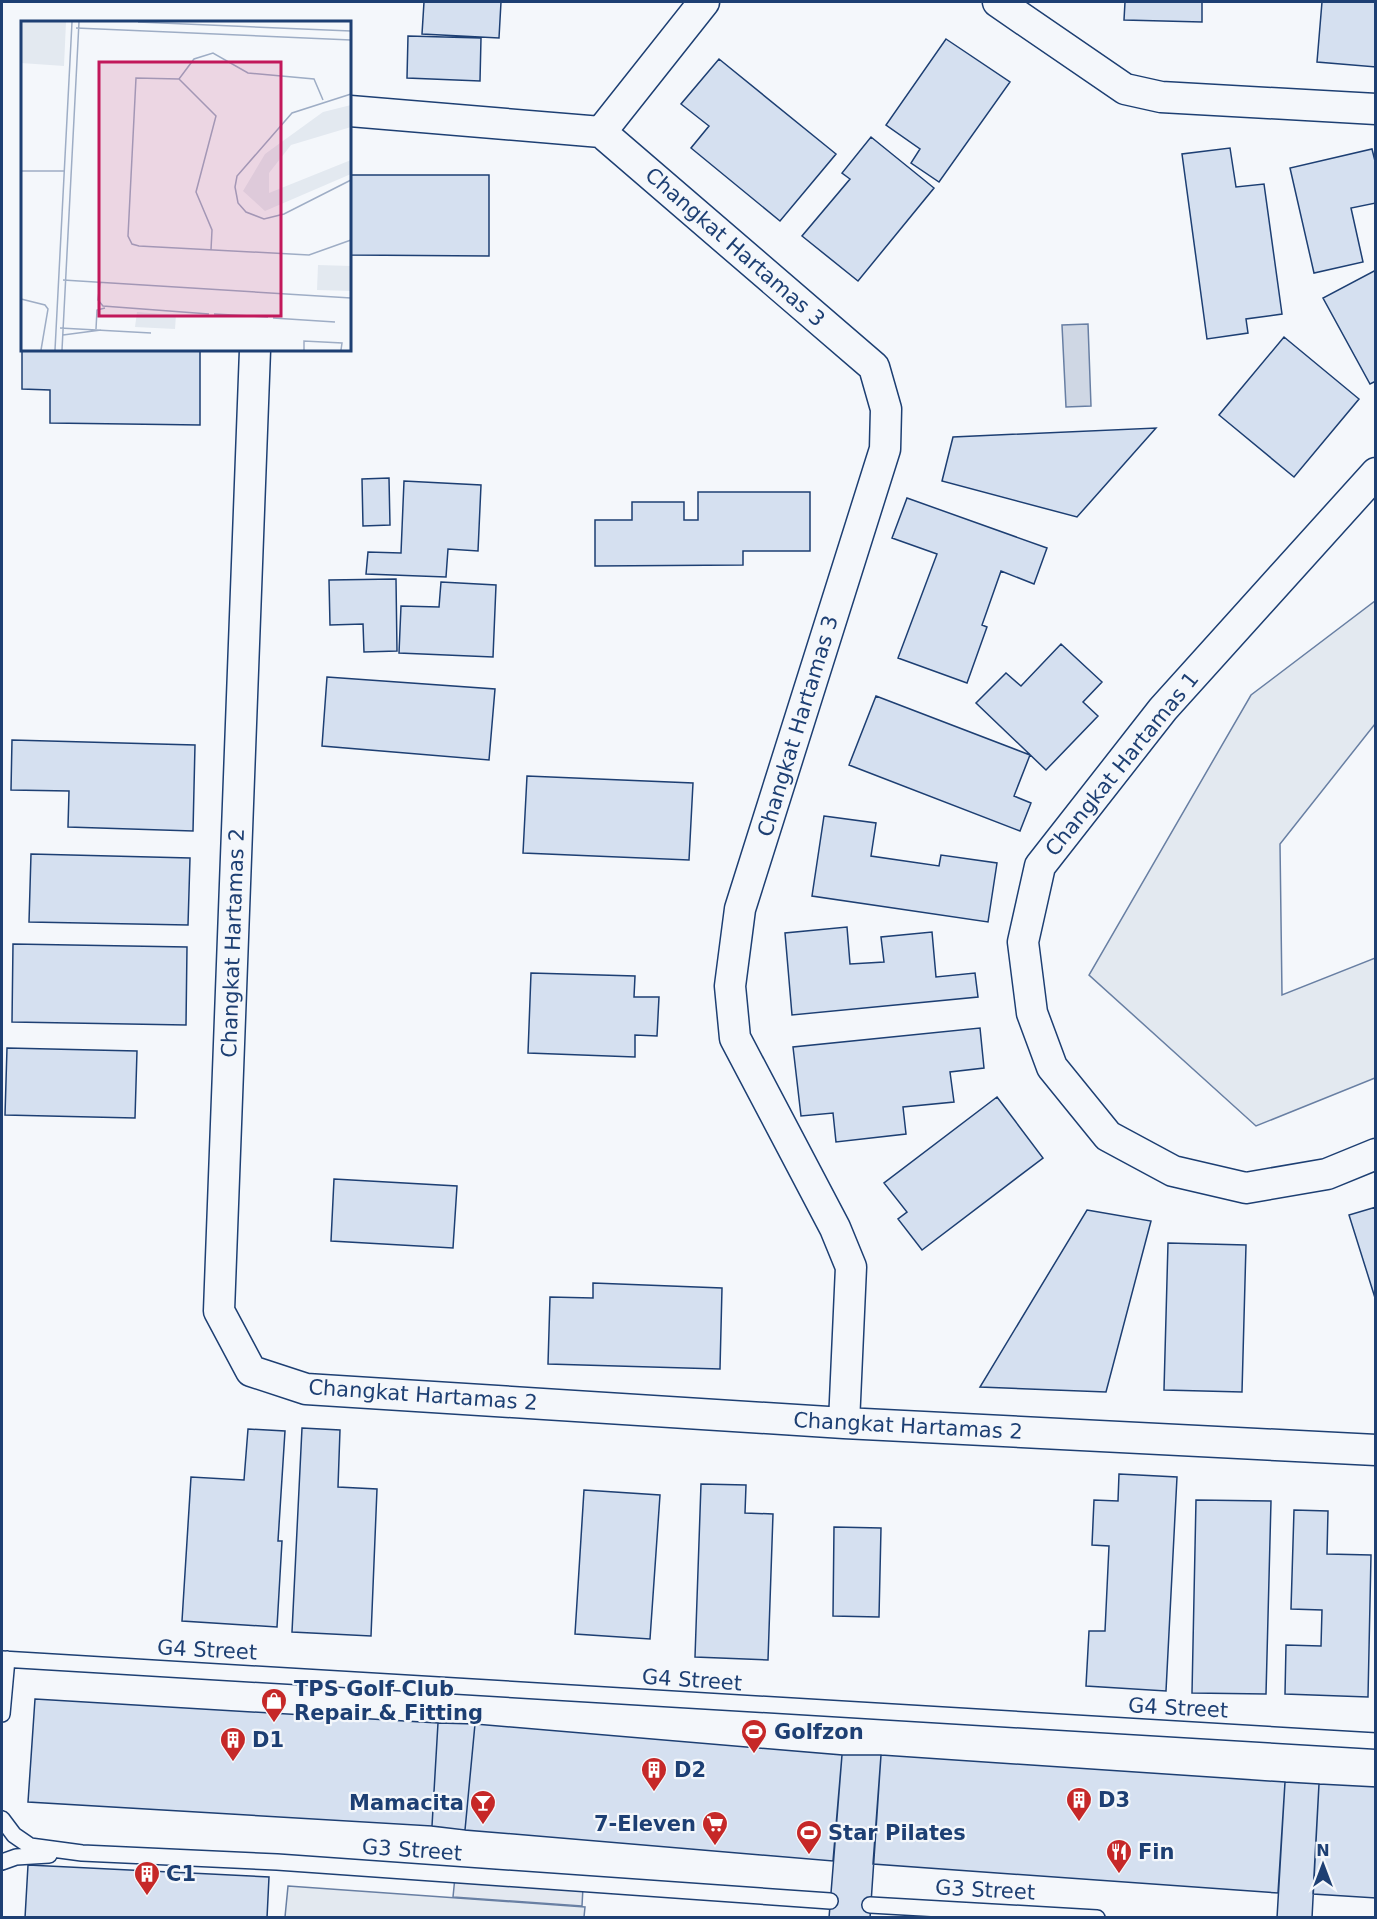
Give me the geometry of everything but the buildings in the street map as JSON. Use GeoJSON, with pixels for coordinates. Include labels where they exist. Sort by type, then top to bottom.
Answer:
{"type":"FeatureCollection","features":[{"type":"Feature","properties":{"kind":"street"},"geometry":{"type":"LineString","coordinates":[[351,111],[601,132],[704,2]]}},
{"type":"Feature","properties":{"kind":"street"},"geometry":{"type":"LineString","coordinates":[[998,2],[1125,89],[1161,97],[1376,109]]}},
{"type":"Feature","properties":{"kind":"street","name":"Changkat Hartamas 3"},"geometry":{"type":"LineString","coordinates":[[601,132],[874,367],[886,409],[885,449],[740,909],[730,986],[735,1038],[836,1228],[851,1267],[844,1423]]}},
{"type":"Feature","properties":{"kind":"street","name":"Changkat Hartamas 2"},"geometry":{"type":"LineString","coordinates":[[255,351],[219,1311],[251,1371],[306,1389],[844,1423],[1376,1450]]}},
{"type":"Feature","properties":{"kind":"street","name":"Changkat Hartamas 1"},"geometry":{"type":"LineString","coordinates":[[1376,473],[1163,709],[1040,866],[1023,942],[1032,1013],[1052,1067],[1108,1136],[1173,1171],[1246,1188],[1327,1174],[1376,1154]]}},
{"type":"Feature","properties":{"kind":"lane"},"geometry":{"type":"LineString","coordinates":[[2,1714],[4,1659]]}},
{"type":"Feature","properties":{"kind":"lane","name":"G4 Street"},"geometry":{"type":"LineString","coordinates":[[4,1659],[1376,1741]]}},
{"type":"Feature","properties":{"kind":"lane","name":"G3 Street"},"geometry":{"type":"LineString","coordinates":[[2,1819],[14,1835],[30,1846],[82,1853],[277,1862],[830,1901]]}},
{"type":"Feature","properties":{"kind":"lane"},"geometry":{"type":"LineString","coordinates":[[2,1862],[16,1857],[82,1853]]}},
{"type":"Feature","properties":{"kind":"lane","name":"G3 Street"},"geometry":{"type":"LineString","coordinates":[[870,1905],[1097,1917]]}},
{"type":"Feature","properties":{"kind":"shaded area"},"geometry":{"type":"Polygon","coordinates":[[[1088,324],[1091,406],[1066,407],[1062,325],[1088,324]]]}},
{"type":"Feature","properties":{"kind":"shaded area"},"geometry":{"type":"Polygon","coordinates":[[[1375,601],[1375,724],[1280,844],[1282,995],[1375,958],[1375,1078],[1256,1126],[1089,975],[1251,695],[1375,601]]]}},
{"type":"Feature","properties":{"kind":"shaded area"},"geometry":{"type":"Polygon","coordinates":[[[455,1877],[583,1887],[582,1906],[453,1897],[455,1877]]]}},
{"type":"Feature","properties":{"kind":"shaded area"},"geometry":{"type":"Polygon","coordinates":[[[288,1886],[585,1907],[584,1917],[285,1917],[288,1886]]]}},
{"type":"Feature","properties":{"kind":"place","name":"TPS Golf Club Repair & Fitting"},"geometry":{"type":"Point","coordinates":[274,1724]}},
{"type":"Feature","properties":{"kind":"place","name":"Golfzon"},"geometry":{"type":"Point","coordinates":[754,1755]}},
{"type":"Feature","properties":{"kind":"place","name":"D1"},"geometry":{"type":"Point","coordinates":[233,1763]}},
{"type":"Feature","properties":{"kind":"place","name":"D2"},"geometry":{"type":"Point","coordinates":[654,1793]}},
{"type":"Feature","properties":{"kind":"place","name":"D3"},"geometry":{"type":"Point","coordinates":[1079,1823]}},
{"type":"Feature","properties":{"kind":"place","name":"Mamacita"},"geometry":{"type":"Point","coordinates":[483,1826]}},
{"type":"Feature","properties":{"kind":"place","name":"7-Eleven"},"geometry":{"type":"Point","coordinates":[715,1847]}},
{"type":"Feature","properties":{"kind":"place","name":"Star Pilates"},"geometry":{"type":"Point","coordinates":[809,1856]}},
{"type":"Feature","properties":{"kind":"place","name":"Fin"},"geometry":{"type":"Point","coordinates":[1119,1875]}},
{"type":"Feature","properties":{"kind":"place","name":"C1"},"geometry":{"type":"Point","coordinates":[147,1897]}}]}
